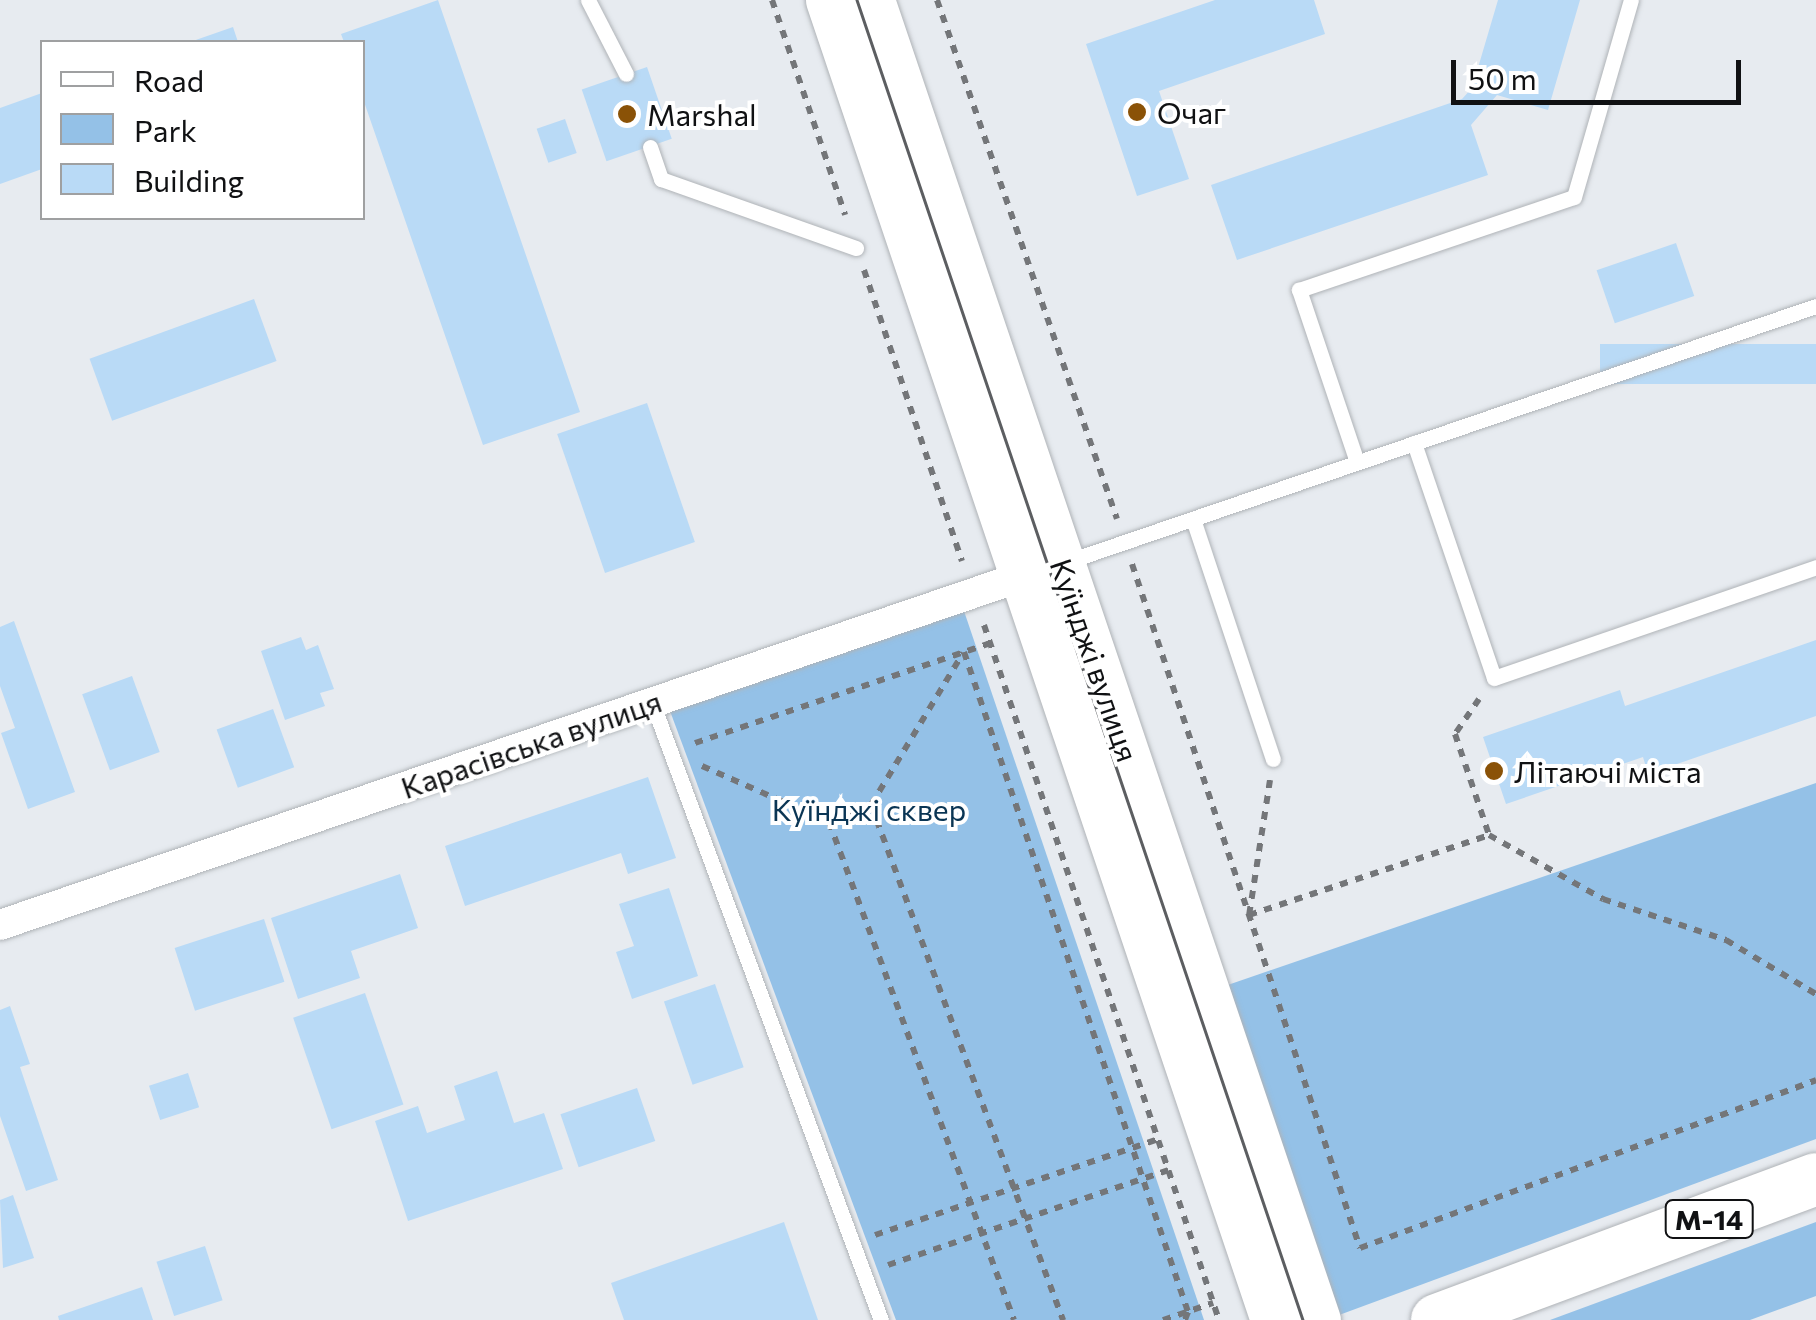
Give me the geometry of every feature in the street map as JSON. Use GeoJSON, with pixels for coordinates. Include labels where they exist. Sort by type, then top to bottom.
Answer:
{"type":"FeatureCollection","features":[{"type":"Feature","properties":{"kind":"highway","name":"М-14"},"geometry":{"type":"LineString","coordinates":[[1436,1320],[1816,1180]]}},
{"type":"Feature","properties":{"kind":"main road","name":"Куїнджі вулиця"},"geometry":{"type":"LineString","coordinates":[[828,0],[1318,1320]]}},
{"type":"Feature","properties":{"kind":"main road","name":"Куїнджі вулиця"},"geometry":{"type":"LineString","coordinates":[[872,0],[1042,570],[1273,1320]]}},
{"type":"Feature","properties":{"kind":"street","name":"Карасівська вулиця"},"geometry":{"type":"LineString","coordinates":[[0,924],[1042,570]]}},
{"type":"Feature","properties":{"kind":"lane"},"geometry":{"type":"LineString","coordinates":[[588,0],[626,74]]}},
{"type":"Feature","properties":{"kind":"lane"},"geometry":{"type":"LineString","coordinates":[[1357,462],[1299,290],[1574,197],[1631,0]]}},
{"type":"Feature","properties":{"kind":"lane"},"geometry":{"type":"LineString","coordinates":[[650,147],[661,178],[856,248]]}},
{"type":"Feature","properties":{"kind":"lane"},"geometry":{"type":"LineString","coordinates":[[1042,570],[1816,306]]}},
{"type":"Feature","properties":{"kind":"lane"},"geometry":{"type":"LineString","coordinates":[[1414,443],[1494,678],[1816,567]]}},
{"type":"Feature","properties":{"kind":"lane"},"geometry":{"type":"LineString","coordinates":[[1193,519],[1274,760]]}},
{"type":"Feature","properties":{"kind":"lane"},"geometry":{"type":"LineString","coordinates":[[652,702],[881,1320]]}},
{"type":"Feature","properties":{"kind":"path"},"geometry":{"type":"LineString","coordinates":[[772,0],[1219,1320]]}},
{"type":"Feature","properties":{"kind":"path"},"geometry":{"type":"LineString","coordinates":[[938,0],[1125,542],[1360,1248],[1816,1080]]}},
{"type":"Feature","properties":{"kind":"path"},"geometry":{"type":"LineString","coordinates":[[670,752],[990,642]]}},
{"type":"Feature","properties":{"kind":"path"},"geometry":{"type":"LineString","coordinates":[[670,752],[829,822],[872,806],[964,652]]}},
{"type":"Feature","properties":{"kind":"path"},"geometry":{"type":"LineString","coordinates":[[964,652],[1186,1316]]}},
{"type":"Feature","properties":{"kind":"path"},"geometry":{"type":"LineString","coordinates":[[1494,678],[1455,734],[1488,834],[1603,898],[1726,940],[1816,994]]}},
{"type":"Feature","properties":{"kind":"path"},"geometry":{"type":"LineString","coordinates":[[1250,916],[1274,760]]}},
{"type":"Feature","properties":{"kind":"path"},"geometry":{"type":"LineString","coordinates":[[872,806],[1063,1320]]}},
{"type":"Feature","properties":{"kind":"path"},"geometry":{"type":"LineString","coordinates":[[829,822],[1014,1320]]}},
{"type":"Feature","properties":{"kind":"path"},"geometry":{"type":"LineString","coordinates":[[1250,916],[1488,834]]}},
{"type":"Feature","properties":{"kind":"path"},"geometry":{"type":"LineString","coordinates":[[852,1243],[1158,1139]]}},
{"type":"Feature","properties":{"kind":"path"},"geometry":{"type":"LineString","coordinates":[[864,1274],[1168,1170]]}},
{"type":"Feature","properties":{"kind":"path"},"geometry":{"type":"LineString","coordinates":[[1163,1320],[1186,1316],[1213,1303]]}},
{"type":"Feature","properties":{"kind":"green space","name":"Куїнджі сквер"},"geometry":{"type":"Polygon","coordinates":[[[964,611],[1204,1320],[896,1320],[670,711],[964,611]]]}},
{"type":"Feature","properties":{"kind":"green space"},"geometry":{"type":"Polygon","coordinates":[[[1816,783],[1816,1139],[1331,1318],[1219,988],[1816,783]]]}},
{"type":"Feature","properties":{"kind":"green space"},"geometry":{"type":"Polygon","coordinates":[[[1816,1222],[1816,1296],[1750,1320],[1550,1320],[1816,1222]]]}},
{"type":"Feature","properties":{"kind":"building"},"geometry":{"type":"Polygon","coordinates":[[[438,0],[580,412],[483,445],[365,105],[365,40],[343,40],[341,34],[438,0]]]}},
{"type":"Feature","properties":{"kind":"building"},"geometry":{"type":"Polygon","coordinates":[[[1215,0],[1314,0],[1325,34],[1159,91],[1189,179],[1137,196],[1086,44],[1215,0]]]}},
{"type":"Feature","properties":{"kind":"building"},"geometry":{"type":"Polygon","coordinates":[[[1498,0],[1580,0],[1548,110],[1497,95],[1471,125],[1488,175],[1237,260],[1211,185],[1462,99],[1472,88],[1498,0]]]}},
{"type":"Feature","properties":{"kind":"building"},"geometry":{"type":"Polygon","coordinates":[[[233,27],[237,40],[196,40],[233,27]]]}},
{"type":"Feature","properties":{"kind":"building"},"geometry":{"type":"Polygon","coordinates":[[[647,67],[672,139],[607,161],[582,89],[647,67]]]}},
{"type":"Feature","properties":{"kind":"building"},"geometry":{"type":"Polygon","coordinates":[[[40,94],[40,170],[0,184],[0,108],[40,94]]]}},
{"type":"Feature","properties":{"kind":"building"},"geometry":{"type":"Polygon","coordinates":[[[565,119],[577,153],[548,163],[537,129],[565,119]]]}},
{"type":"Feature","properties":{"kind":"building"},"geometry":{"type":"Polygon","coordinates":[[[1676,243],[1694,296],[1615,323],[1597,270],[1676,243]]]}},
{"type":"Feature","properties":{"kind":"building"},"geometry":{"type":"Polygon","coordinates":[[[254,299],[277,361],[112,421],[90,359],[254,299]]]}},
{"type":"Feature","properties":{"kind":"building"},"geometry":{"type":"Polygon","coordinates":[[[1600,344],[1816,344],[1816,384],[1600,384],[1600,344]]]}},
{"type":"Feature","properties":{"kind":"building"},"geometry":{"type":"Polygon","coordinates":[[[647,403],[695,542],[605,573],[557,434],[647,403]]]}},
{"type":"Feature","properties":{"kind":"building"},"geometry":{"type":"Polygon","coordinates":[[[14,621],[75,792],[28,809],[1,733],[15,728],[0,686],[0,627],[14,621]]]}},
{"type":"Feature","properties":{"kind":"building"},"geometry":{"type":"Polygon","coordinates":[[[301,637],[306,650],[318,645],[334,689],[320,693],[325,706],[285,720],[261,651],[301,637]]]}},
{"type":"Feature","properties":{"kind":"building"},"geometry":{"type":"Polygon","coordinates":[[[1816,640],[1816,716],[1648,774],[1643,757],[1506,804],[1483,737],[1620,690],[1625,706],[1816,640]]]}},
{"type":"Feature","properties":{"kind":"building"},"geometry":{"type":"Polygon","coordinates":[[[132,676],[160,752],[110,770],[82,694],[132,676]]]}},
{"type":"Feature","properties":{"kind":"building"},"geometry":{"type":"Polygon","coordinates":[[[273,709],[294,767],[238,788],[217,730],[273,709]]]}},
{"type":"Feature","properties":{"kind":"building"},"geometry":{"type":"Polygon","coordinates":[[[648,777],[676,858],[628,874],[621,853],[465,906],[445,846],[648,777]]]}},
{"type":"Feature","properties":{"kind":"building"},"geometry":{"type":"Polygon","coordinates":[[[400,874],[418,928],[351,951],[360,978],[298,999],[271,918],[400,874]]]}},
{"type":"Feature","properties":{"kind":"building"},"geometry":{"type":"Polygon","coordinates":[[[669,888],[698,976],[632,999],[616,952],[634,946],[619,904],[669,888]]]}},
{"type":"Feature","properties":{"kind":"building"},"geometry":{"type":"Polygon","coordinates":[[[264,919],[284,982],[195,1011],[175,948],[264,919]]]}},
{"type":"Feature","properties":{"kind":"building"},"geometry":{"type":"Polygon","coordinates":[[[715,984],[744,1067],[693,1085],[664,1002],[715,984]]]}},
{"type":"Feature","properties":{"kind":"building"},"geometry":{"type":"Polygon","coordinates":[[[365,993],[403,1105],[332,1129],[293,1018],[365,993]]]}},
{"type":"Feature","properties":{"kind":"building"},"geometry":{"type":"Polygon","coordinates":[[[10,1006],[30,1064],[20,1067],[58,1180],[26,1191],[0,1116],[0,1010],[10,1006]]]}},
{"type":"Feature","properties":{"kind":"building"},"geometry":{"type":"Polygon","coordinates":[[[497,1071],[514,1123],[544,1113],[563,1169],[408,1221],[375,1121],[418,1106],[427,1133],[465,1120],[454,1086],[497,1071]]]}},
{"type":"Feature","properties":{"kind":"building"},"geometry":{"type":"Polygon","coordinates":[[[188,1073],[199,1107],[160,1120],[149,1086],[188,1073]]]}},
{"type":"Feature","properties":{"kind":"building"},"geometry":{"type":"Polygon","coordinates":[[[637,1088],[655,1141],[579,1167],[560,1114],[637,1088]]]}},
{"type":"Feature","properties":{"kind":"building"},"geometry":{"type":"Polygon","coordinates":[[[13,1195],[34,1258],[3,1268],[0,1200],[13,1195]]]}},
{"type":"Feature","properties":{"kind":"building"},"geometry":{"type":"Polygon","coordinates":[[[784,1222],[818,1320],[624,1320],[611,1283],[784,1222]]]}},
{"type":"Feature","properties":{"kind":"building"},"geometry":{"type":"Polygon","coordinates":[[[205,1246],[223,1300],[174,1316],[156,1262],[205,1246]]]}},
{"type":"Feature","properties":{"kind":"building"},"geometry":{"type":"Polygon","coordinates":[[[142,1287],[153,1320],[59,1320],[58,1316],[142,1287]]]}},
{"type":"Feature","properties":{"kind":"tram line"},"geometry":{"type":"LineString","coordinates":[[857,0],[1303,1320]]}},
{"type":"Feature","properties":{"kind":"place","name":"Очаг"},"geometry":{"type":"Point","coordinates":[1137,112]}},
{"type":"Feature","properties":{"kind":"place","name":"Marshal"},"geometry":{"type":"Point","coordinates":[627,114]}},
{"type":"Feature","properties":{"kind":"place","name":"Літаючі міста"},"geometry":{"type":"Point","coordinates":[1494,771]}}]}
